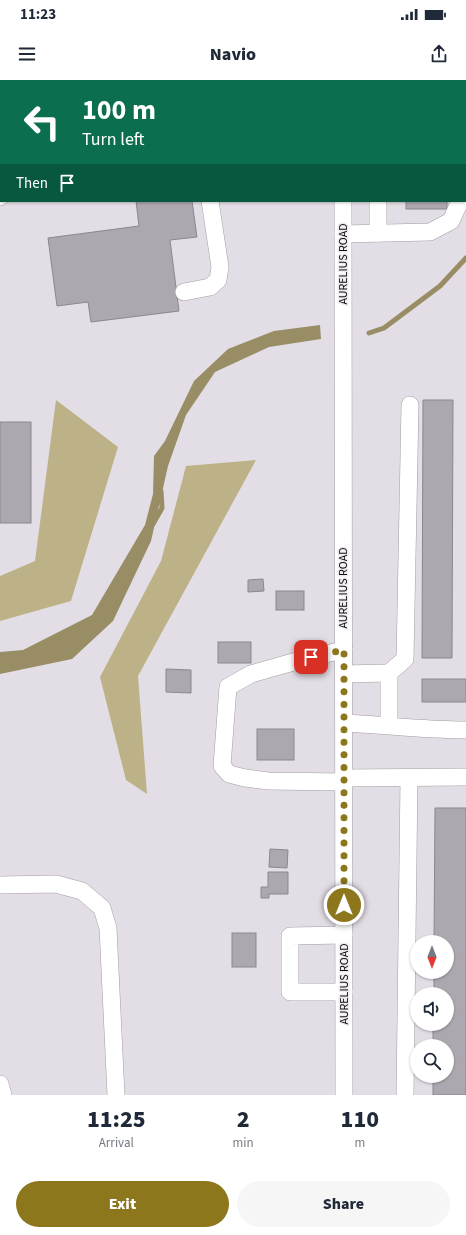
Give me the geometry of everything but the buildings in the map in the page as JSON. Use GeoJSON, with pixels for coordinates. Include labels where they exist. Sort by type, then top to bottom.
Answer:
{"type":"FeatureCollection","features":[{"type":"Feature","properties":{"kind":"street"},"geometry":{"type":"LineString","coordinates":[[184,292],[210,287],[218,280],[220,267],[210,202]]}},
{"type":"Feature","properties":{"kind":"street","name":"AURELIUS ROAD"},"geometry":{"type":"LineString","coordinates":[[343,202],[344,1095]]}},
{"type":"Feature","properties":{"kind":"street"},"geometry":{"type":"LineString","coordinates":[[378,202],[378,233]]}},
{"type":"Feature","properties":{"kind":"street"},"geometry":{"type":"LineString","coordinates":[[343,234],[430,232],[451,221],[460,202]]}},
{"type":"Feature","properties":{"kind":"street"},"geometry":{"type":"LineString","coordinates":[[344,674],[389,673],[405,659],[410,405]]}},
{"type":"Feature","properties":{"kind":"street"},"geometry":{"type":"LineString","coordinates":[[344,650],[311,657],[251,674],[228,687],[222,766],[229,774],[268,781],[466,777]]}},
{"type":"Feature","properties":{"kind":"street"},"geometry":{"type":"LineString","coordinates":[[389,673],[389,725]]}},
{"type":"Feature","properties":{"kind":"street"},"geometry":{"type":"LineString","coordinates":[[344,723],[389,725],[434,730],[466,730]]}},
{"type":"Feature","properties":{"kind":"street"},"geometry":{"type":"LineString","coordinates":[[405,1095],[410,778]]}},
{"type":"Feature","properties":{"kind":"street"},"geometry":{"type":"LineString","coordinates":[[0,885],[56,884],[82,890],[102,908],[108,928],[116,1095]]}},
{"type":"Feature","properties":{"kind":"street"},"geometry":{"type":"LineString","coordinates":[[344,935],[290,936],[290,992],[344,992]]}},
{"type":"Feature","properties":{"kind":"street"},"geometry":{"type":"LineString","coordinates":[[0,1084],[3,1095]]}},
{"type":"Feature","properties":{"kind":"shaded area"},"geometry":{"type":"Polygon","coordinates":[[[320,325],[321,339],[269,347],[215,372],[186,415],[168,466],[151,541],[113,621],[72,659],[0,674],[0,652],[23,650],[92,615],[145,525],[153,494],[154,456],[165,441],[194,381],[228,349],[274,331],[320,325]]]}},
{"type":"Feature","properties":{"kind":"shaded area"},"geometry":{"type":"Polygon","coordinates":[[[56,400],[118,447],[71,601],[0,621],[0,576],[35,561],[56,400]]]}},
{"type":"Feature","properties":{"kind":"shaded area"},"geometry":{"type":"Polygon","coordinates":[[[256,460],[138,676],[147,794],[126,780],[100,677],[161,561],[186,466],[256,460]]]}},
{"type":"Feature","properties":{"kind":"waterway"},"geometry":{"type":"LineString","coordinates":[[369,333],[384,328],[440,286],[466,258]]}},
{"type":"Feature","properties":{"kind":"waterway"},"geometry":{"type":"LineString","coordinates":[[153,524],[162,508],[161,491]]}},
{"type":"Feature","properties":{"kind":"route"},"geometry":{"type":"LineString","coordinates":[[311,657],[344,650],[344,905]]}}]}
